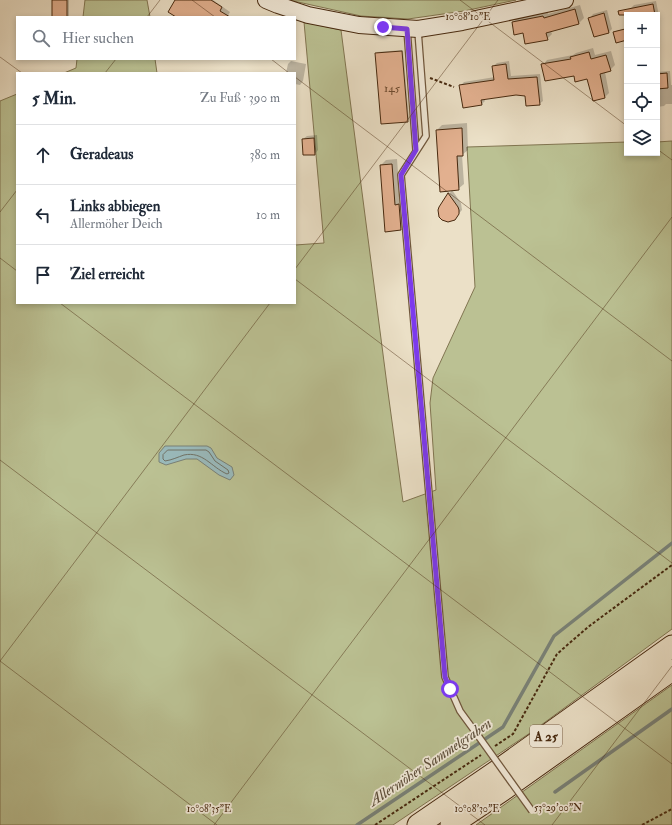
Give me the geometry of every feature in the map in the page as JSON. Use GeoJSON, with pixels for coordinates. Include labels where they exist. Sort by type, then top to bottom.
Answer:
{"type":"FeatureCollection","features":[{"type":"Feature","properties":{"kind":"highway","name":"A 25"},"geometry":{"type":"LineString","coordinates":[[418,825],[501,768],[672,646]]}},
{"type":"Feature","properties":{"kind":"highway","name":"A 25"},"geometry":{"type":"LineString","coordinates":[[452,825],[672,670]]}},
{"type":"Feature","properties":{"kind":"street"},"geometry":{"type":"LineString","coordinates":[[266,0],[315,17],[359,25],[413,29],[462,22],[565,0]]}},
{"type":"Feature","properties":{"kind":"lane"},"geometry":{"type":"LineString","coordinates":[[413,29],[422,74],[426,136],[401,175],[445,677],[460,711],[532,811]]}},
{"type":"Feature","properties":{"kind":"lane"},"geometry":{"type":"LineString","coordinates":[[413,29],[416,150]]}},
{"type":"Feature","properties":{"kind":"path"},"geometry":{"type":"LineString","coordinates":[[422,74],[454,87]]}},
{"type":"Feature","properties":{"kind":"path"},"geometry":{"type":"LineString","coordinates":[[494,747],[513,734],[557,654],[588,627],[672,565]]}},
{"type":"Feature","properties":{"kind":"path"},"geometry":{"type":"LineString","coordinates":[[374,825],[481,755]]}},
{"type":"Feature","properties":{"kind":"path"},"geometry":{"type":"LineString","coordinates":[[642,825],[672,808]]}},
{"type":"Feature","properties":{"kind":"green space"},"geometry":{"type":"Polygon","coordinates":[[[85,0],[147,0],[150,16],[83,16],[85,0]]]}},
{"type":"Feature","properties":{"kind":"green space"},"geometry":{"type":"Polygon","coordinates":[[[289,0],[516,0],[464,11],[408,19],[361,16],[289,0]]]}},
{"type":"Feature","properties":{"kind":"green space"},"geometry":{"type":"Polygon","coordinates":[[[304,22],[341,30],[403,502],[436,490],[430,403],[433,378],[475,287],[467,147],[624,142],[624,156],[660,156],[660,142],[672,141],[672,629],[533,731],[393,825],[0,825],[0,101],[16,94],[16,304],[296,304],[296,245],[324,243],[304,22]]]}},
{"type":"Feature","properties":{"kind":"green space"},"geometry":{"type":"Polygon","coordinates":[[[77,60],[155,60],[157,72],[66,72],[76,68],[77,60]]]}},
{"type":"Feature","properties":{"kind":"green space"},"geometry":{"type":"Polygon","coordinates":[[[672,685],[672,825],[476,825],[672,685]]]}},
{"type":"Feature","properties":{"kind":"water"},"geometry":{"type":"Polygon","coordinates":[[[165,446],[207,446],[211,448],[217,458],[232,467],[234,475],[230,480],[219,475],[197,459],[186,459],[166,465],[159,462],[159,453],[165,446]]]}},
{"type":"Feature","properties":{"kind":"building"},"geometry":{"type":"Polygon","coordinates":[[[52,0],[67,0],[67,16],[52,16],[52,0]]]}},
{"type":"Feature","properties":{"kind":"building"},"geometry":{"type":"Polygon","coordinates":[[[175,0],[211,0],[222,7],[220,11],[228,16],[174,16],[168,12],[175,0]]]}},
{"type":"Feature","properties":{"kind":"building"},"geometry":{"type":"Polygon","coordinates":[[[653,4],[654,12],[624,12],[624,15],[619,15],[618,11],[653,4]]]}},
{"type":"Feature","properties":{"kind":"building"},"geometry":{"type":"Polygon","coordinates":[[[575,9],[579,24],[546,33],[548,40],[525,44],[523,33],[514,35],[512,22],[543,16],[544,18],[575,9]]]}},
{"type":"Feature","properties":{"kind":"building"},"geometry":{"type":"Polygon","coordinates":[[[604,13],[609,33],[594,37],[588,18],[604,13]]]}},
{"type":"Feature","properties":{"kind":"building"},"geometry":{"type":"Polygon","coordinates":[[[624,29],[624,41],[616,43],[613,32],[624,29]]]}},
{"type":"Feature","properties":{"kind":"building"},"geometry":{"type":"Polygon","coordinates":[[[402,51],[408,122],[381,124],[375,53],[402,51]]]}},
{"type":"Feature","properties":{"kind":"building"},"geometry":{"type":"Polygon","coordinates":[[[589,52],[591,59],[606,55],[611,71],[600,74],[605,98],[593,101],[587,79],[575,82],[574,76],[545,81],[541,64],[571,59],[570,57],[589,52]]]}},
{"type":"Feature","properties":{"kind":"building"},"geometry":{"type":"Polygon","coordinates":[[[506,64],[508,79],[537,77],[540,105],[526,106],[525,96],[516,95],[481,100],[482,105],[463,108],[459,85],[494,80],[492,66],[506,64]]]}},
{"type":"Feature","properties":{"kind":"building"},"geometry":{"type":"Polygon","coordinates":[[[667,73],[668,88],[660,89],[660,74],[667,73]]]}},
{"type":"Feature","properties":{"kind":"building"},"geometry":{"type":"Polygon","coordinates":[[[462,128],[463,156],[457,156],[459,190],[440,192],[436,130],[462,128]]]}},
{"type":"Feature","properties":{"kind":"building"},"geometry":{"type":"Polygon","coordinates":[[[314,138],[315,155],[303,155],[302,139],[314,138]]]}},
{"type":"Feature","properties":{"kind":"building"},"geometry":{"type":"Polygon","coordinates":[[[392,164],[395,205],[399,204],[401,230],[385,232],[380,165],[392,164]]]}},
{"type":"Feature","properties":{"kind":"building"},"geometry":{"type":"Polygon","coordinates":[[[448,193],[458,207],[459,214],[455,220],[448,222],[439,217],[438,210],[448,193]]]}},
{"type":"Feature","properties":{"kind":"waterway","name":"Allermöher Sammelgraben"},"geometry":{"type":"LineString","coordinates":[[357,825],[503,727],[554,636],[672,543]]}},
{"type":"Feature","properties":{"kind":"waterway"},"geometry":{"type":"LineString","coordinates":[[555,792],[672,709]]}},
{"type":"Feature","properties":{"kind":"route"},"geometry":{"type":"LineString","coordinates":[[383,27],[407,29],[416,150],[401,175],[445,677],[450,689]]}}]}
